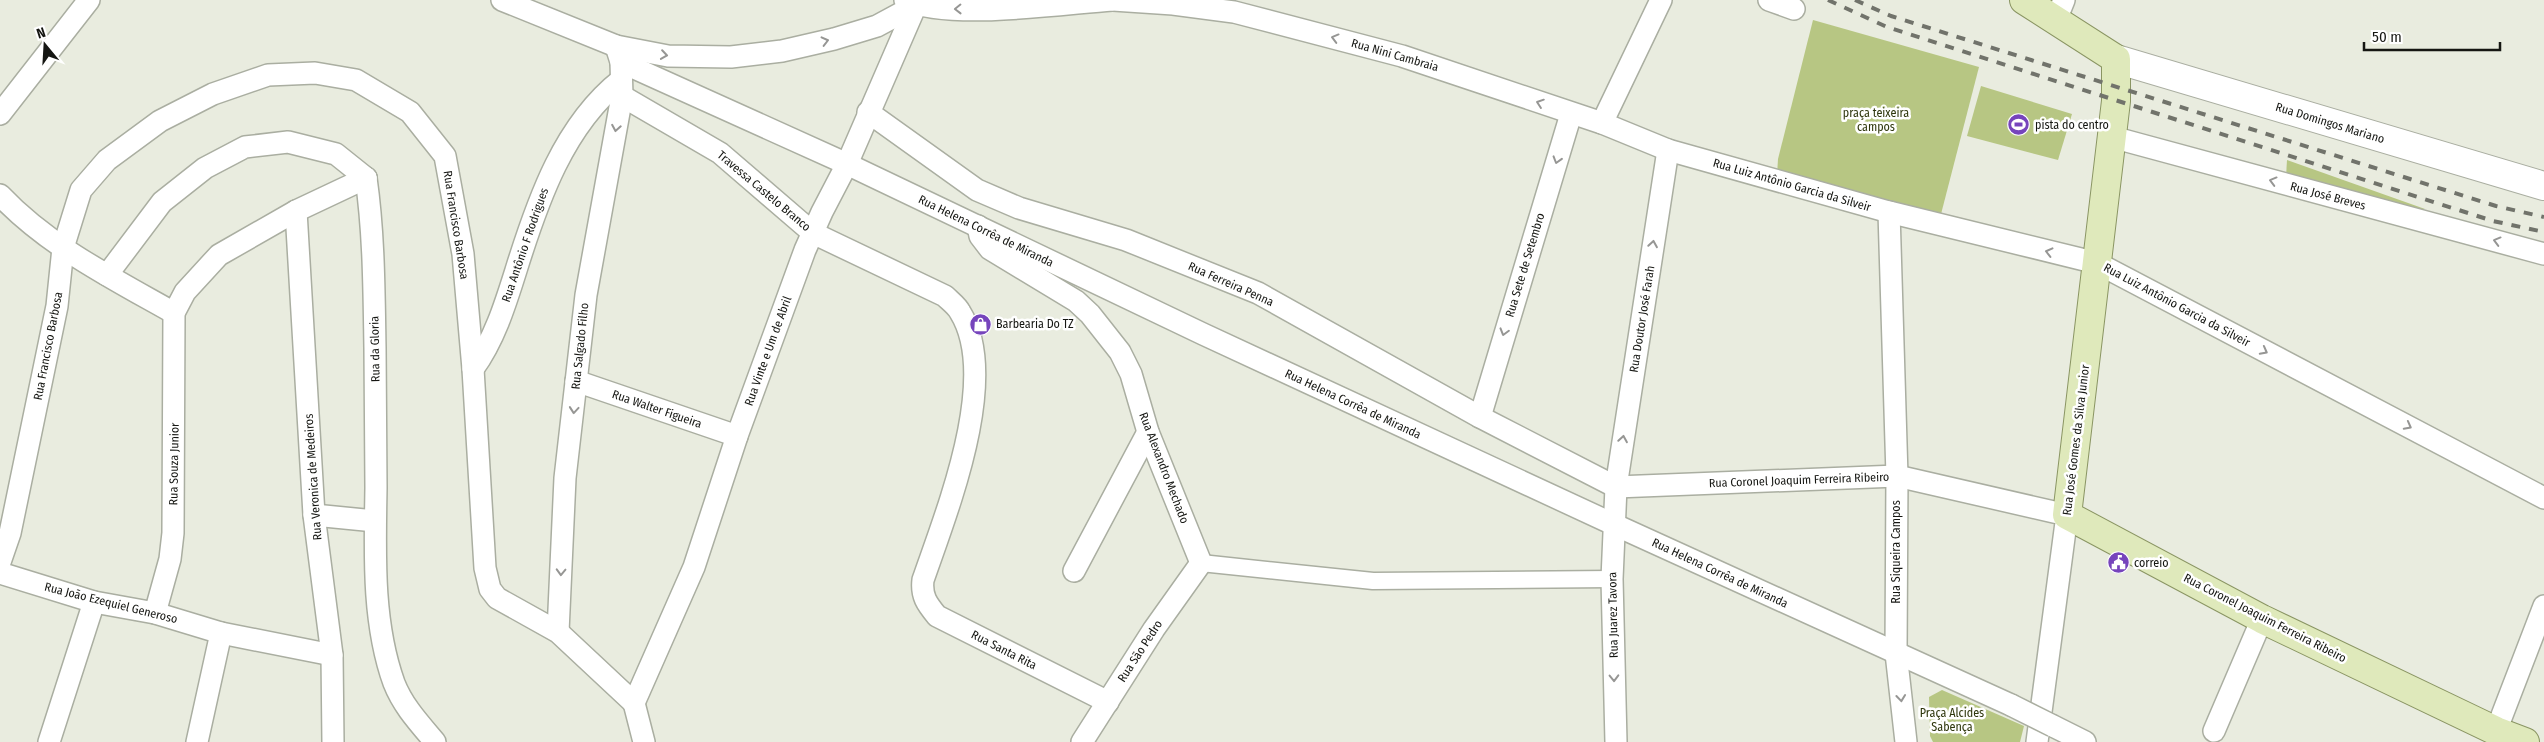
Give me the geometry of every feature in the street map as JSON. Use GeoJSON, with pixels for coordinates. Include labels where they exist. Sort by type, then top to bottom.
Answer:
{"type":"FeatureCollection","features":[{"type":"Feature","properties":{"kind":"main road"},"geometry":{"type":"LineString","coordinates":[[2024,0],[2060,10],[2116,59]]}},
{"type":"Feature","properties":{"kind":"main road","name":"Rua José Gomes da Silva Junior"},"geometry":{"type":"LineString","coordinates":[[2068,515],[2112,137],[2117,87],[2116,59]]}},
{"type":"Feature","properties":{"kind":"main road","name":"Rua Coronel Joaquim Ferreira Ribeiro"},"geometry":{"type":"LineString","coordinates":[[2068,515],[2262,620],[2496,731],[2525,742]]}},
{"type":"Feature","properties":{"kind":"street"},"geometry":{"type":"LineString","coordinates":[[0,114],[89,0]]}},
{"type":"Feature","properties":{"kind":"street","name":"Rua Helena Corrêa de Miranda"},"geometry":{"type":"LineString","coordinates":[[502,0],[620,71],[847,164],[1203,334],[1896,654],[2011,705],[2085,742]]}},
{"type":"Feature","properties":{"kind":"street","name":"Rua Nini Cambraia"},"geometry":{"type":"LineString","coordinates":[[910,3],[950,9],[1112,0],[1173,4],[1234,12],[1402,56],[1602,123],[1668,150]]}},
{"type":"Feature","properties":{"kind":"street"},"geometry":{"type":"LineString","coordinates":[[1602,123],[1661,0]]}},
{"type":"Feature","properties":{"kind":"street"},"geometry":{"type":"LineString","coordinates":[[1769,0],[1794,9]]}},
{"type":"Feature","properties":{"kind":"street"},"geometry":{"type":"LineString","coordinates":[[620,71],[668,56],[731,57],[782,51],[877,26],[910,3]]}},
{"type":"Feature","properties":{"kind":"street","name":"Rua Vinte e Um de Abril"},"geometry":{"type":"LineString","coordinates":[[634,702],[694,567],[737,436],[813,233],[847,164],[910,3]]}},
{"type":"Feature","properties":{"kind":"street","name":"Rua Domingos Mariano"},"geometry":{"type":"LineString","coordinates":[[2116,59],[2544,186]]}},
{"type":"Feature","properties":{"kind":"street","name":"Travessa Castelo Branco"},"geometry":{"type":"LineString","coordinates":[[620,71],[720,152],[813,233],[944,296],[960,311],[968,328],[975,395],[959,473],[923,580]]}},
{"type":"Feature","properties":{"kind":"street","name":"Rua Antônio F Rodrigues"},"geometry":{"type":"LineString","coordinates":[[474,369],[493,336],[536,206],[555,166],[620,71]]}},
{"type":"Feature","properties":{"kind":"street","name":"Rua Salgado Filho"},"geometry":{"type":"LineString","coordinates":[[558,632],[564,478],[586,295],[620,71]]}},
{"type":"Feature","properties":{"kind":"street","name":"Rua Francisco Barbosa"},"geometry":{"type":"LineString","coordinates":[[0,562],[10,533],[57,306],[63,248],[82,190],[107,160],[160,121],[213,94],[268,75],[315,73],[356,80],[410,112],[445,156],[463,254],[474,369],[486,580],[497,598],[558,632],[634,702]]}},
{"type":"Feature","properties":{"kind":"street","name":"Rua Ferreira Penna"},"geometry":{"type":"LineString","coordinates":[[868,112],[977,190],[1019,208],[1126,240],[1258,293],[1480,416],[1616,487]]}},
{"type":"Feature","properties":{"kind":"street","name":"Rua Sete de Setembro"},"geometry":{"type":"LineString","coordinates":[[1480,416],[1571,114]]}},
{"type":"Feature","properties":{"kind":"street","name":"Rua José Breves"},"geometry":{"type":"LineString","coordinates":[[2112,137],[2544,254]]}},
{"type":"Feature","properties":{"kind":"street"},"geometry":{"type":"LineString","coordinates":[[107,275],[162,202],[205,168],[245,147],[288,142],[336,154],[366,178]]}},
{"type":"Feature","properties":{"kind":"street","name":"Rua Luiz Antônio Garcia da Silveir"},"geometry":{"type":"LineString","coordinates":[[1668,150],[1889,212],[2097,263],[2544,498]]}},
{"type":"Feature","properties":{"kind":"street","name":"Rua Doutor José Farah"},"geometry":{"type":"LineString","coordinates":[[1616,487],[1668,150]]}},
{"type":"Feature","properties":{"kind":"street","name":"Rua Souza Junior"},"geometry":{"type":"LineString","coordinates":[[155,613],[170,559],[173,533],[174,313],[185,292],[219,255],[296,211],[366,178]]}},
{"type":"Feature","properties":{"kind":"street","name":"Rua da Gloria"},"geometry":{"type":"LineString","coordinates":[[366,178],[372,218],[374,270],[374,562],[385,649],[394,683],[406,708],[435,742]]}},
{"type":"Feature","properties":{"kind":"street"},"geometry":{"type":"LineString","coordinates":[[0,195],[12,208],[63,248],[174,313]]}},
{"type":"Feature","properties":{"kind":"street","name":"Rua Veronica de Medeiros"},"geometry":{"type":"LineString","coordinates":[[296,211],[314,516],[332,655],[333,742]]}},
{"type":"Feature","properties":{"kind":"street","name":"Rua Siqueira Campos"},"geometry":{"type":"LineString","coordinates":[[1889,212],[1897,476],[1896,654],[1906,742]]}},
{"type":"Feature","properties":{"kind":"street","name":"Rua Alexandro Mechado"},"geometry":{"type":"LineString","coordinates":[[978,226],[980,236],[990,250],[1076,300],[1126,362],[1148,432],[1201,563]]}},
{"type":"Feature","properties":{"kind":"street","name":"Rua Walter Figueira"},"geometry":{"type":"LineString","coordinates":[[576,381],[737,436]]}},
{"type":"Feature","properties":{"kind":"street"},"geometry":{"type":"LineString","coordinates":[[1074,571],[1148,432]]}},
{"type":"Feature","properties":{"kind":"street","name":"Rua Coronel Joaquim Ferreira Ribeiro"},"geometry":{"type":"LineString","coordinates":[[1616,487],[1897,476],[2068,515]]}},
{"type":"Feature","properties":{"kind":"street","name":"Rua Juarez Tavora"},"geometry":{"type":"LineString","coordinates":[[1616,487],[1612,579],[1616,742]]}},
{"type":"Feature","properties":{"kind":"street","name":"Rua José Gomes da Silva Junior"},"geometry":{"type":"LineString","coordinates":[[2037,742],[2068,515]]}},
{"type":"Feature","properties":{"kind":"street"},"geometry":{"type":"LineString","coordinates":[[314,516],[375,521]]}},
{"type":"Feature","properties":{"kind":"street"},"geometry":{"type":"LineString","coordinates":[[1201,563],[1373,581],[1612,579]]}},
{"type":"Feature","properties":{"kind":"street","name":"Rua São Pedro"},"geometry":{"type":"LineString","coordinates":[[1082,742],[1154,629],[1201,563]]}},
{"type":"Feature","properties":{"kind":"street","name":"Rua João Ezequiel Generoso"},"geometry":{"type":"LineString","coordinates":[[0,573],[94,602],[155,613],[221,634],[332,655]]}},
{"type":"Feature","properties":{"kind":"street","name":"Rua Santa Rita"},"geometry":{"type":"LineString","coordinates":[[923,580],[922,592],[927,604],[937,616],[1108,702]]}},
{"type":"Feature","properties":{"kind":"street"},"geometry":{"type":"LineString","coordinates":[[49,742],[94,602]]}},
{"type":"Feature","properties":{"kind":"street"},"geometry":{"type":"LineString","coordinates":[[2496,731],[2544,606]]}},
{"type":"Feature","properties":{"kind":"street"},"geometry":{"type":"LineString","coordinates":[[2214,731],[2262,620]]}},
{"type":"Feature","properties":{"kind":"street"},"geometry":{"type":"LineString","coordinates":[[197,742],[221,634]]}},
{"type":"Feature","properties":{"kind":"street"},"geometry":{"type":"LineString","coordinates":[[634,702],[644,742]]}},
{"type":"Feature","properties":{"kind":"green space","name":"praça teixeira campos"},"geometry":{"type":"Polygon","coordinates":[[[1813,20],[1979,67],[1940,218],[1777,176],[1778,159],[1813,20]]]}},
{"type":"Feature","properties":{"kind":"green space","name":"pista do centro"},"geometry":{"type":"Polygon","coordinates":[[[1981,86],[2072,114],[2058,160],[1967,136],[1981,86]]]}},
{"type":"Feature","properties":{"kind":"green space"},"geometry":{"type":"Polygon","coordinates":[[[2287,160],[2425,209],[2404,209],[2286,177],[2287,160]]]}},
{"type":"Feature","properties":{"kind":"green space","name":"Praça Alcides Sabença"},"geometry":{"type":"Polygon","coordinates":[[[1942,690],[2024,726],[2020,742],[1933,742],[1930,736],[1929,697],[1942,690]]]}},
{"type":"Feature","properties":{"kind":"railway"},"geometry":{"type":"LineString","coordinates":[[1828,0],[1887,27],[2493,221],[2544,232]]}},
{"type":"Feature","properties":{"kind":"railway"},"geometry":{"type":"LineString","coordinates":[[1855,0],[1891,16],[2496,206],[2544,217]]}},
{"type":"Feature","properties":{"kind":"place","name":"pista do centro"},"geometry":{"type":"Point","coordinates":[2019,125]}},
{"type":"Feature","properties":{"kind":"place","name":"Barbearia Do TZ"},"geometry":{"type":"Point","coordinates":[980,324]}},
{"type":"Feature","properties":{"kind":"place","name":"correio"},"geometry":{"type":"Point","coordinates":[2118,563]}}]}
